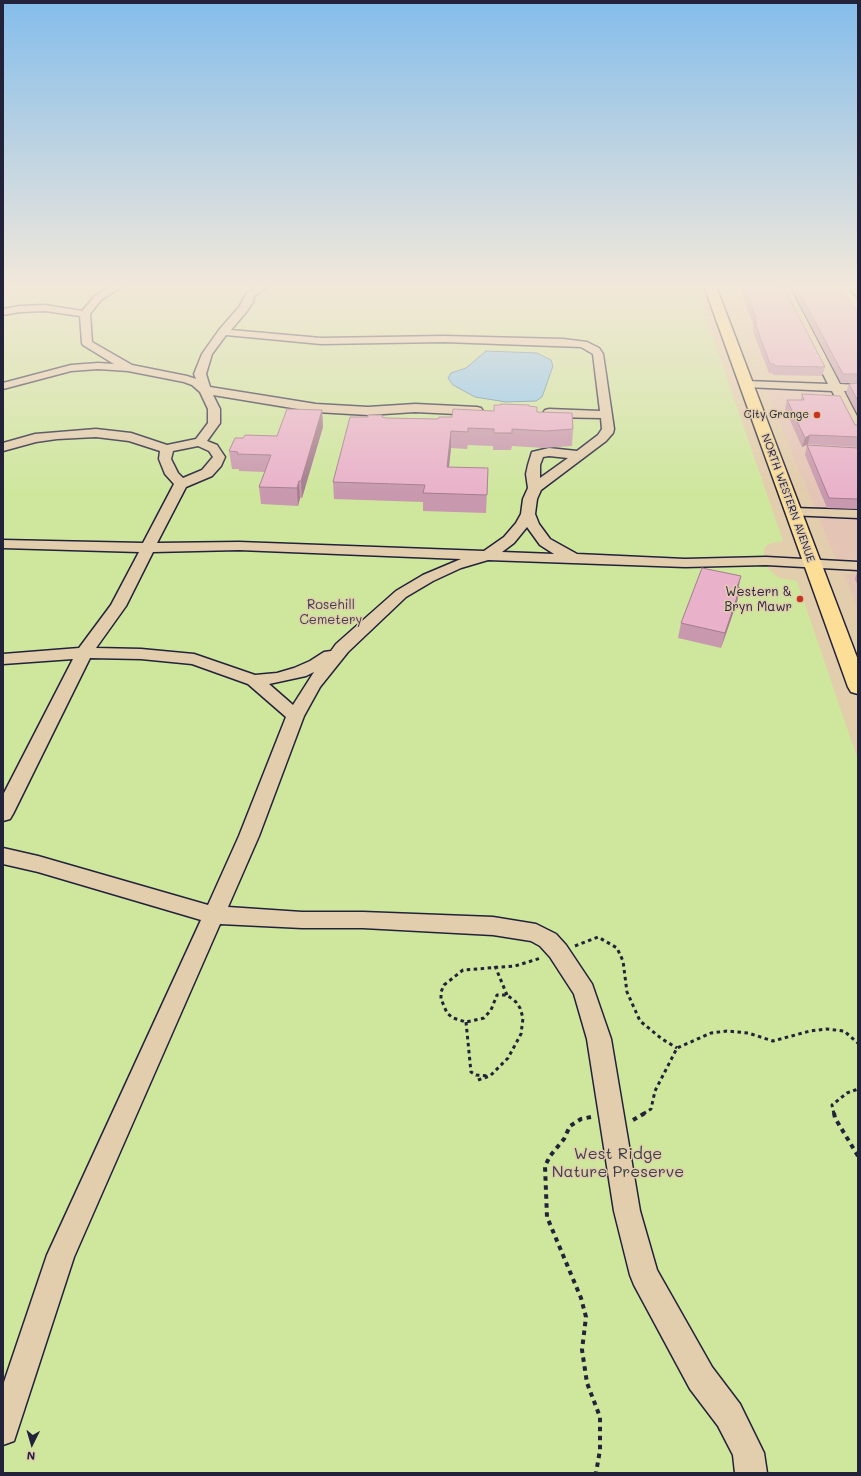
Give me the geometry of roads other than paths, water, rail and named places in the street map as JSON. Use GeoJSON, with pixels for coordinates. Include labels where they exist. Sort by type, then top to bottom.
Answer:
{"type":"FeatureCollection","features":[{"type":"Feature","properties":{"kind":"main road","name":"NORTH WESTERN AVENUE"},"geometry":{"type":"LineString","coordinates":[[735,355],[858,687]]}},
{"type":"Feature","properties":{"kind":"street"},"geometry":{"type":"LineString","coordinates":[[50,373],[76,355]]}},
{"type":"Feature","properties":{"kind":"street"},"geometry":{"type":"LineString","coordinates":[[92,355],[129,368],[187,379],[196,383],[205,390],[316,408],[368,411],[415,408],[487,411]]}},
{"type":"Feature","properties":{"kind":"street"},"geometry":{"type":"LineString","coordinates":[[200,442],[214,423],[214,409],[205,390],[200,374],[207,355]]}},
{"type":"Feature","properties":{"kind":"street"},"geometry":{"type":"LineString","coordinates":[[254,680],[277,678],[300,672],[316,665],[342,648],[401,594],[428,578],[456,565],[488,555],[509,540],[522,525],[528,514],[530,499],[535,488],[607,433],[608,429],[598,355]]}},
{"type":"Feature","properties":{"kind":"street"},"geometry":{"type":"LineString","coordinates":[[819,355],[858,430]]}},
{"type":"Feature","properties":{"kind":"street"},"geometry":{"type":"LineString","coordinates":[[3,386],[50,373],[83,367],[129,368]]}},
{"type":"Feature","properties":{"kind":"street"},"geometry":{"type":"LineString","coordinates":[[746,384],[858,388]]}},
{"type":"Feature","properties":{"kind":"street"},"geometry":{"type":"LineString","coordinates":[[534,413],[606,415]]}},
{"type":"Feature","properties":{"kind":"street"},"geometry":{"type":"LineString","coordinates":[[3,447],[35,438],[57,434],[96,433],[131,437],[167,448],[200,442],[214,448],[218,457],[207,473],[181,484],[118,606],[84,653],[3,814]]}},
{"type":"Feature","properties":{"kind":"street"},"geometry":{"type":"LineString","coordinates":[[167,448],[165,460],[172,474],[181,484]]}},
{"type":"Feature","properties":{"kind":"street"},"geometry":{"type":"LineString","coordinates":[[535,488],[533,474],[537,455],[549,452],[580,455]]}},
{"type":"Feature","properties":{"kind":"street"},"geometry":{"type":"LineString","coordinates":[[793,512],[858,514]]}},
{"type":"Feature","properties":{"kind":"street"},"geometry":{"type":"LineString","coordinates":[[528,514],[532,524],[545,542],[562,553],[576,559]]}},
{"type":"Feature","properties":{"kind":"street"},"geometry":{"type":"LineString","coordinates":[[3,544],[149,548],[239,546],[685,563],[766,560],[858,566]]}},
{"type":"Feature","properties":{"kind":"street"},"geometry":{"type":"LineString","coordinates":[[3,1430],[61,1255],[249,836],[295,716],[313,685],[342,648]]}},
{"type":"Feature","properties":{"kind":"street"},"geometry":{"type":"LineString","coordinates":[[3,659],[84,653],[141,654],[194,659],[254,680],[295,716]]}},
{"type":"Feature","properties":{"kind":"street"},"geometry":{"type":"LineString","coordinates":[[3,856],[38,864],[214,915],[302,920],[378,920],[493,926],[536,933],[548,940],[558,951],[584,991],[599,1039],[627,1211],[644,1275],[701,1378],[729,1415],[748,1453],[751,1473]]}},
{"type":"Feature","properties":{"kind":"water"},"geometry":{"type":"Polygon","coordinates":[[[481,355],[541,355],[551,360],[553,366],[542,397],[536,401],[506,402],[475,397],[453,385],[448,378],[451,373],[466,368],[481,355]]]}},
{"type":"Feature","properties":{"kind":"place","name":"City Grange"},"geometry":{"type":"Point","coordinates":[817,415]}},
{"type":"Feature","properties":{"kind":"place","name":"Western & Bryn Mawr"},"geometry":{"type":"Point","coordinates":[800,599]}},
{"type":"Feature","properties":{"kind":"park label","name":"Rosehill Cemetery"},"geometry":{"type":"Point","coordinates":[331,612]}},
{"type":"Feature","properties":{"kind":"park label","name":"West Ridge Nature Preserve"},"geometry":{"type":"Point","coordinates":[618,1163]}}]}
